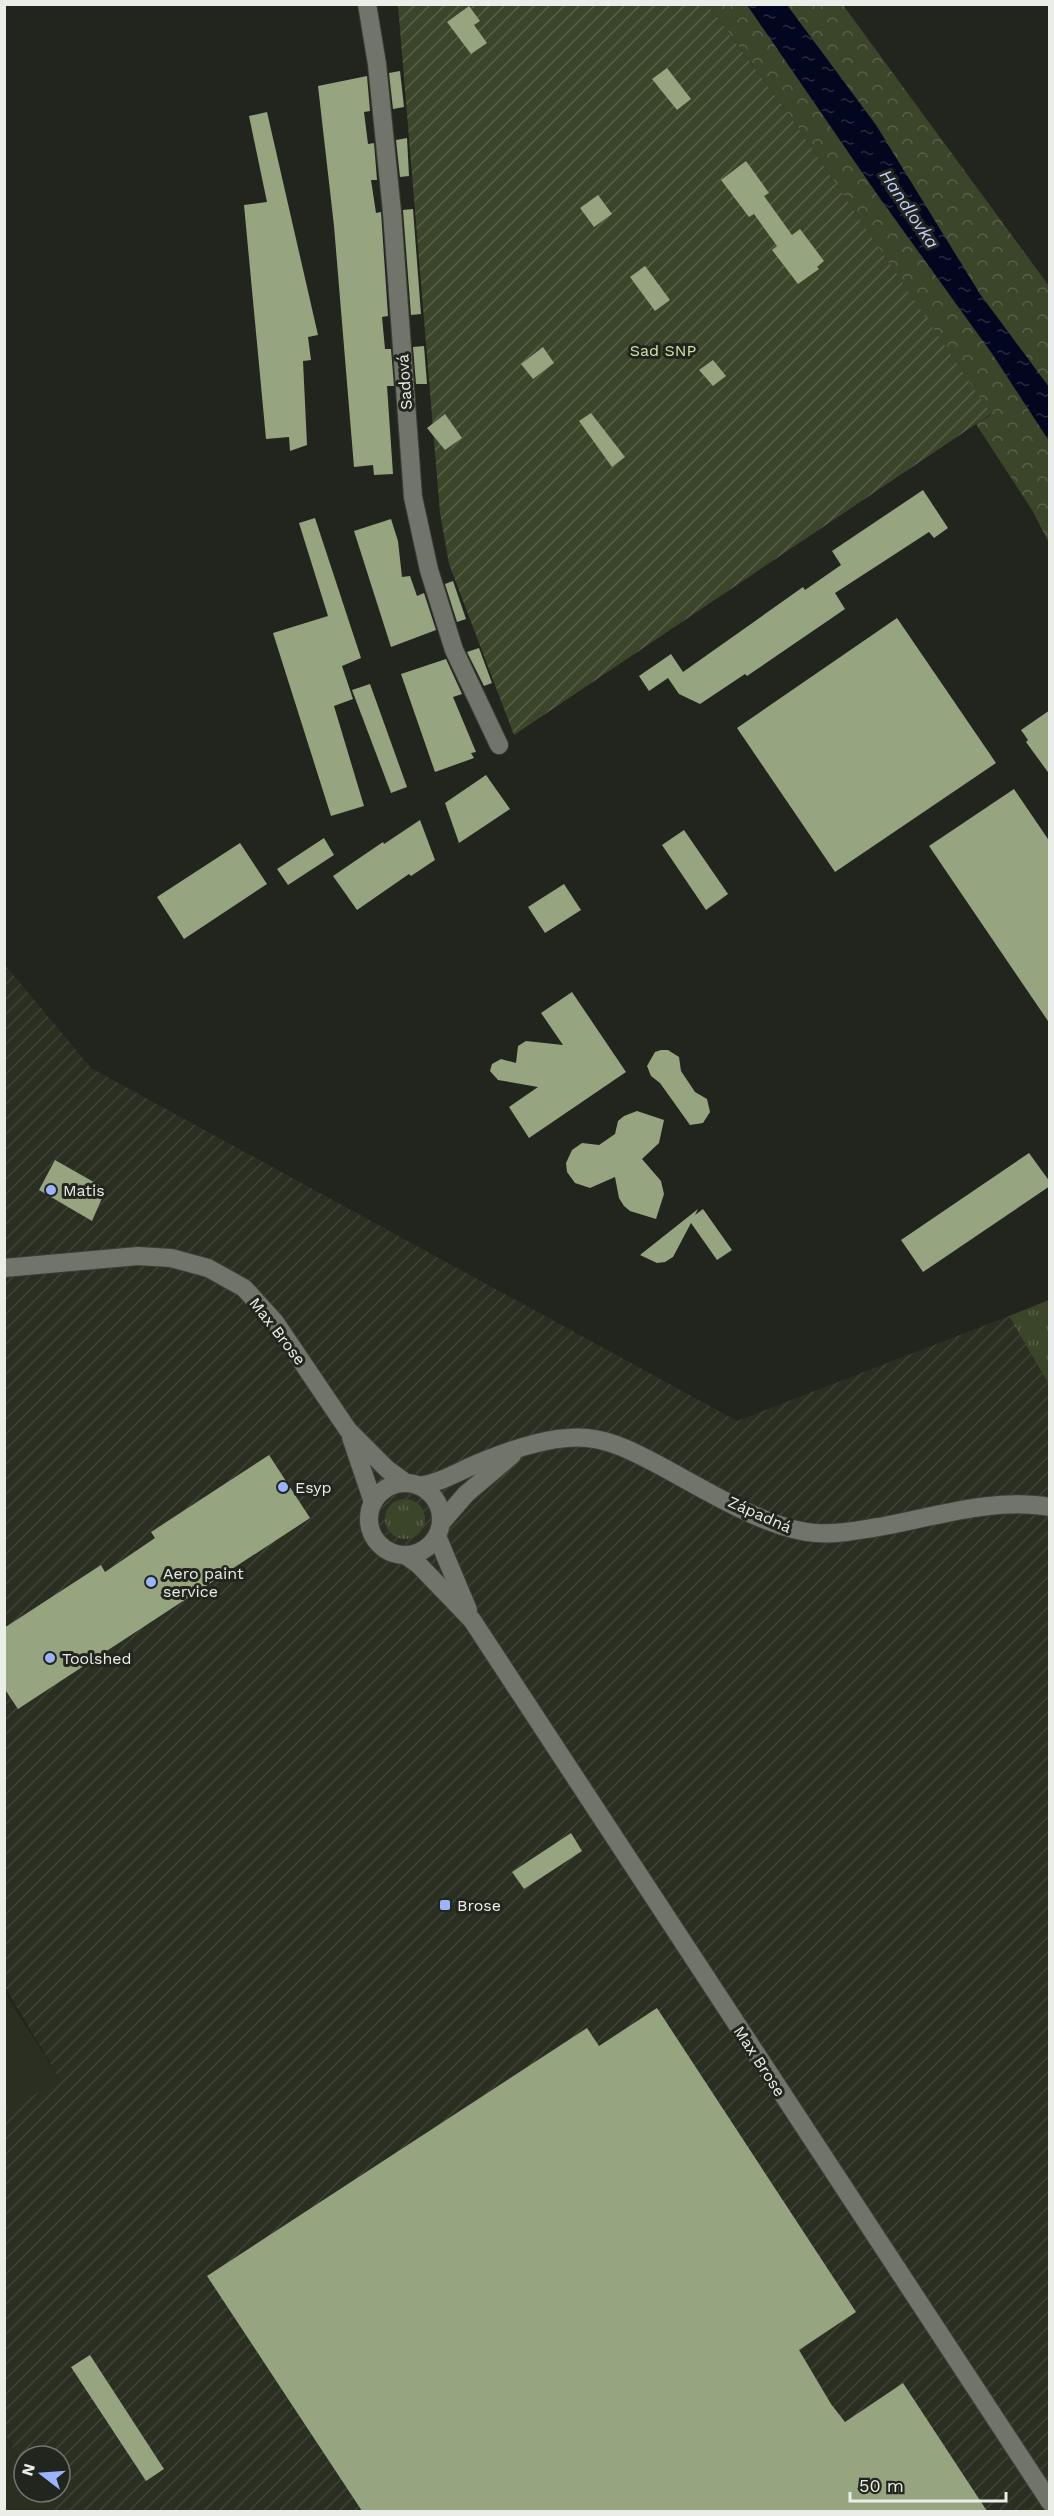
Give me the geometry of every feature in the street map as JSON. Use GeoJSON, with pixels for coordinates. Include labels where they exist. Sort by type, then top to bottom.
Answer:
{"type":"FeatureCollection","features":[{"type":"Feature","properties":{"kind":"street","name":"Sadová"},"geometry":{"type":"LineString","coordinates":[[367,4],[392,212],[413,497],[429,570],[454,650],[499,745]]}},
{"type":"Feature","properties":{"kind":"street","name":"Max Brose"},"geometry":{"type":"LineString","coordinates":[[4,1268],[138,1256],[171,1258],[208,1268],[244,1288],[275,1322],[348,1430],[387,1468],[430,1493],[438,1503],[439,1529],[472,1620]]}},
{"type":"Feature","properties":{"kind":"street","name":"Max Brose"},"geometry":{"type":"LineString","coordinates":[[348,1430],[373,1502],[370,1522],[376,1540],[392,1552],[405,1555],[419,1565],[472,1620],[1050,2502]]}},
{"type":"Feature","properties":{"kind":"street","name":"Západná"},"geometry":{"type":"LineString","coordinates":[[412,1484],[435,1483],[485,1460],[552,1439],[588,1438],[629,1450],[767,1521],[794,1531],[818,1533],[853,1531],[992,1506],[1031,1504],[1050,1507]]}},
{"type":"Feature","properties":{"kind":"street","name":"Západná"},"geometry":{"type":"LineString","coordinates":[[439,1529],[465,1494],[518,1450]]}},
{"type":"Feature","properties":{"kind":"street"},"geometry":{"type":"LineString","coordinates":[[373,1502],[387,1488],[412,1484]]}},
{"type":"Feature","properties":{"kind":"street"},"geometry":{"type":"LineString","coordinates":[[405,1555],[424,1550],[439,1529]]}},
{"type":"Feature","properties":{"kind":"shaded area"},"geometry":{"type":"Polygon","coordinates":[[[5,965],[91,1068],[737,1421],[1009,1316],[1050,1384],[1049,2511],[54,2511],[49,2504],[72,2504],[72,2444],[12,2444],[12,2446],[5,2435],[4,2110],[61,2081],[5,1987],[5,965]]]}},
{"type":"Feature","properties":{"kind":"shaded area"},"geometry":{"type":"Polygon","coordinates":[[[4,1992],[61,2081],[5,2110],[4,2110],[4,1992]]]}},
{"type":"Feature","properties":{"kind":"shaded area"},"geometry":{"type":"Polygon","coordinates":[[[4,2435],[12,2447],[12,2504],[49,2504],[54,2511],[5,2511],[4,2435]]]}},
{"type":"Feature","properties":{"kind":"green space","name":"Sad SNP"},"geometry":{"type":"Polygon","coordinates":[[[398,5],[708,5],[790,116],[991,414],[514,735],[449,564],[440,513],[398,5]]]}},
{"type":"Feature","properties":{"kind":"green space"},"geometry":{"type":"Polygon","coordinates":[[[708,5],[843,5],[1049,286],[1049,543],[1032,510],[976,424],[991,415],[790,116],[708,5]]]}},
{"type":"Feature","properties":{"kind":"green space"},"geometry":{"type":"Polygon","coordinates":[[[1049,1300],[1049,1384],[1009,1316],[1049,1300]]]}},
{"type":"Feature","properties":{"kind":"green space"},"geometry":{"type":"Polygon","coordinates":[[[405,1499],[419,1505],[425,1519],[419,1533],[405,1539],[391,1533],[385,1519],[391,1505],[405,1499]]]}},
{"type":"Feature","properties":{"kind":"water","name":"Handlovka"},"geometry":{"type":"Polygon","coordinates":[[[747,5],[787,5],[876,125],[980,294],[1049,387],[1049,441],[993,355],[879,197],[747,5]]]}},
{"type":"Feature","properties":{"kind":"building"},"geometry":{"type":"Polygon","coordinates":[[[469,6],[480,21],[474,25],[487,43],[471,54],[447,22],[469,6]]]}},
{"type":"Feature","properties":{"kind":"building"},"geometry":{"type":"Polygon","coordinates":[[[667,68],[691,99],[677,110],[652,79],[667,68]]]}},
{"type":"Feature","properties":{"kind":"building"},"geometry":{"type":"Polygon","coordinates":[[[400,71],[404,107],[393,109],[389,73],[400,71]]]}},
{"type":"Feature","properties":{"kind":"building"},"geometry":{"type":"Polygon","coordinates":[[[367,76],[370,111],[364,112],[368,144],[374,143],[377,180],[371,180],[376,213],[381,212],[388,316],[382,317],[385,349],[391,349],[394,386],[387,386],[393,474],[374,475],[373,465],[354,467],[334,226],[318,86],[367,76]]]}},
{"type":"Feature","properties":{"kind":"building"},"geometry":{"type":"Polygon","coordinates":[[[267,112],[318,335],[308,337],[311,360],[303,361],[307,445],[290,451],[289,437],[266,439],[244,205],[267,202],[249,116],[267,112]]]}},
{"type":"Feature","properties":{"kind":"building"},"geometry":{"type":"Polygon","coordinates":[[[407,138],[409,176],[400,177],[396,140],[407,138]]]}},
{"type":"Feature","properties":{"kind":"building"},"geometry":{"type":"Polygon","coordinates":[[[746,161],[769,193],[764,196],[792,235],[800,229],[824,261],[817,267],[819,269],[798,284],[772,250],[777,246],[754,214],[749,217],[721,180],[746,161]]]}},
{"type":"Feature","properties":{"kind":"building"},"geometry":{"type":"Polygon","coordinates":[[[598,195],[612,214],[594,227],[580,208],[598,195]]]}},
{"type":"Feature","properties":{"kind":"building"},"geometry":{"type":"Polygon","coordinates":[[[413,209],[421,314],[411,315],[403,210],[413,209]]]}},
{"type":"Feature","properties":{"kind":"building"},"geometry":{"type":"Polygon","coordinates":[[[645,266],[670,300],[655,311],[630,277],[645,266]]]}},
{"type":"Feature","properties":{"kind":"building"},"geometry":{"type":"Polygon","coordinates":[[[424,346],[427,384],[416,384],[413,347],[424,346]]]}},
{"type":"Feature","properties":{"kind":"building"},"geometry":{"type":"Polygon","coordinates":[[[543,347],[554,363],[533,379],[521,364],[543,347]]]}},
{"type":"Feature","properties":{"kind":"building"},"geometry":{"type":"Polygon","coordinates":[[[713,360],[726,376],[713,386],[699,370],[713,360]]]}},
{"type":"Feature","properties":{"kind":"building"},"geometry":{"type":"Polygon","coordinates":[[[591,413],[625,457],[612,467],[579,421],[591,413]]]}},
{"type":"Feature","properties":{"kind":"building"},"geometry":{"type":"Polygon","coordinates":[[[445,414],[462,438],[445,450],[427,428],[445,414]]]}},
{"type":"Feature","properties":{"kind":"building"},"geometry":{"type":"Polygon","coordinates":[[[923,490],[948,528],[934,538],[929,532],[835,593],[845,609],[747,676],[745,674],[700,704],[679,694],[668,678],[649,691],[639,676],[671,654],[683,672],[803,587],[805,590],[841,565],[832,551],[923,490]]]}},
{"type":"Feature","properties":{"kind":"building"},"geometry":{"type":"Polygon","coordinates":[[[315,518],[361,658],[342,666],[353,699],[334,706],[364,806],[331,816],[273,633],[328,616],[299,523],[315,518]]]}},
{"type":"Feature","properties":{"kind":"building"},"geometry":{"type":"Polygon","coordinates":[[[391,519],[398,541],[402,577],[410,576],[417,596],[424,593],[436,630],[391,647],[354,531],[391,519]]]}},
{"type":"Feature","properties":{"kind":"building"},"geometry":{"type":"Polygon","coordinates":[[[453,581],[466,619],[457,622],[445,584],[453,581]]]}},
{"type":"Feature","properties":{"kind":"building"},"geometry":{"type":"Polygon","coordinates":[[[897,618],[996,763],[835,872],[737,728],[897,618]]]}},
{"type":"Feature","properties":{"kind":"building"},"geometry":{"type":"Polygon","coordinates":[[[479,648],[492,683],[484,686],[467,652],[479,648]]]}},
{"type":"Feature","properties":{"kind":"building"},"geometry":{"type":"Polygon","coordinates":[[[446,659],[462,694],[453,697],[476,752],[471,753],[474,758],[435,772],[401,674],[446,659]]]}},
{"type":"Feature","properties":{"kind":"building"},"geometry":{"type":"Polygon","coordinates":[[[370,684],[407,787],[391,793],[352,690],[370,684]]]}},
{"type":"Feature","properties":{"kind":"building"},"geometry":{"type":"Polygon","coordinates":[[[1050,710],[1050,775],[1026,742],[1028,740],[1021,730],[1050,710]]]}},
{"type":"Feature","properties":{"kind":"building"},"geometry":{"type":"Polygon","coordinates":[[[486,775],[510,809],[459,843],[445,803],[486,775]]]}},
{"type":"Feature","properties":{"kind":"building"},"geometry":{"type":"Polygon","coordinates":[[[1014,789],[1050,842],[1050,1024],[929,846],[1014,789]]]}},
{"type":"Feature","properties":{"kind":"building"},"geometry":{"type":"Polygon","coordinates":[[[420,820],[435,860],[411,876],[409,874],[357,910],[333,876],[420,820]]]}},
{"type":"Feature","properties":{"kind":"building"},"geometry":{"type":"Polygon","coordinates":[[[684,830],[728,894],[706,910],[662,845],[684,830]]]}},
{"type":"Feature","properties":{"kind":"building"},"geometry":{"type":"Polygon","coordinates":[[[324,838],[334,855],[288,885],[277,869],[324,838]]]}},
{"type":"Feature","properties":{"kind":"building"},"geometry":{"type":"Polygon","coordinates":[[[240,843],[267,884],[184,939],[157,897],[240,843]]]}},
{"type":"Feature","properties":{"kind":"building"},"geometry":{"type":"Polygon","coordinates":[[[564,884],[581,910],[545,933],[528,907],[564,884]]]}},
{"type":"Feature","properties":{"kind":"building"},"geometry":{"type":"Polygon","coordinates":[[[572,992],[626,1072],[529,1138],[509,1107],[538,1087],[498,1080],[490,1071],[492,1064],[501,1059],[516,1063],[518,1046],[526,1041],[563,1045],[541,1013],[572,992]]]}},
{"type":"Feature","properties":{"kind":"building"},"geometry":{"type":"Polygon","coordinates":[[[668,1050],[679,1057],[681,1071],[695,1092],[707,1099],[710,1112],[703,1123],[690,1125],[660,1083],[651,1076],[647,1066],[655,1052],[668,1050]]]}},
{"type":"Feature","properties":{"kind":"building"},"geometry":{"type":"Polygon","coordinates":[[[637,1111],[664,1120],[659,1143],[642,1159],[661,1181],[664,1194],[656,1219],[630,1211],[624,1206],[619,1198],[615,1177],[590,1188],[575,1183],[567,1172],[566,1163],[572,1150],[582,1143],[599,1145],[615,1134],[618,1121],[637,1111]]]}},
{"type":"Feature","properties":{"kind":"building"},"geometry":{"type":"Polygon","coordinates":[[[1029,1153],[1050,1182],[1050,1186],[923,1272],[901,1240],[1029,1153]]]}},
{"type":"Feature","properties":{"kind":"building"},"geometry":{"type":"Polygon","coordinates":[[[55,1160],[106,1189],[92,1221],[39,1190],[55,1160]]]}},
{"type":"Feature","properties":{"kind":"building"},"geometry":{"type":"Polygon","coordinates":[[[698,1209],[695,1215],[703,1209],[732,1250],[717,1260],[691,1223],[673,1257],[665,1262],[657,1263],[640,1255],[698,1209]]]}},
{"type":"Feature","properties":{"kind":"building"},"geometry":{"type":"Polygon","coordinates":[[[269,1455],[310,1518],[18,1709],[4,1688],[4,1628],[101,1565],[105,1572],[155,1538],[151,1532],[269,1455]]]}},
{"type":"Feature","properties":{"kind":"building"},"geometry":{"type":"Polygon","coordinates":[[[571,1833],[582,1851],[524,1889],[512,1872],[571,1833]]]}},
{"type":"Feature","properties":{"kind":"building"},"geometry":{"type":"Polygon","coordinates":[[[657,2008],[856,2312],[799,2350],[831,2404],[845,2422],[903,2383],[987,2511],[362,2511],[207,2276],[587,2028],[599,2046],[657,2008]]]}},
{"type":"Feature","properties":{"kind":"building"},"geometry":{"type":"Polygon","coordinates":[[[90,2355],[164,2469],[146,2481],[71,2367],[90,2355]]]}},
{"type":"Feature","properties":{"kind":"place","name":"Matis"},"geometry":{"type":"Point","coordinates":[51,1190]}},
{"type":"Feature","properties":{"kind":"place","name":"Esyp"},"geometry":{"type":"Point","coordinates":[283,1487]}},
{"type":"Feature","properties":{"kind":"place","name":"Aero paint service"},"geometry":{"type":"Point","coordinates":[151,1582]}},
{"type":"Feature","properties":{"kind":"place","name":"Toolshed"},"geometry":{"type":"Point","coordinates":[50,1658]}},
{"type":"Feature","properties":{"kind":"place","name":"Brose"},"geometry":{"type":"Point","coordinates":[445,1905]}}]}
